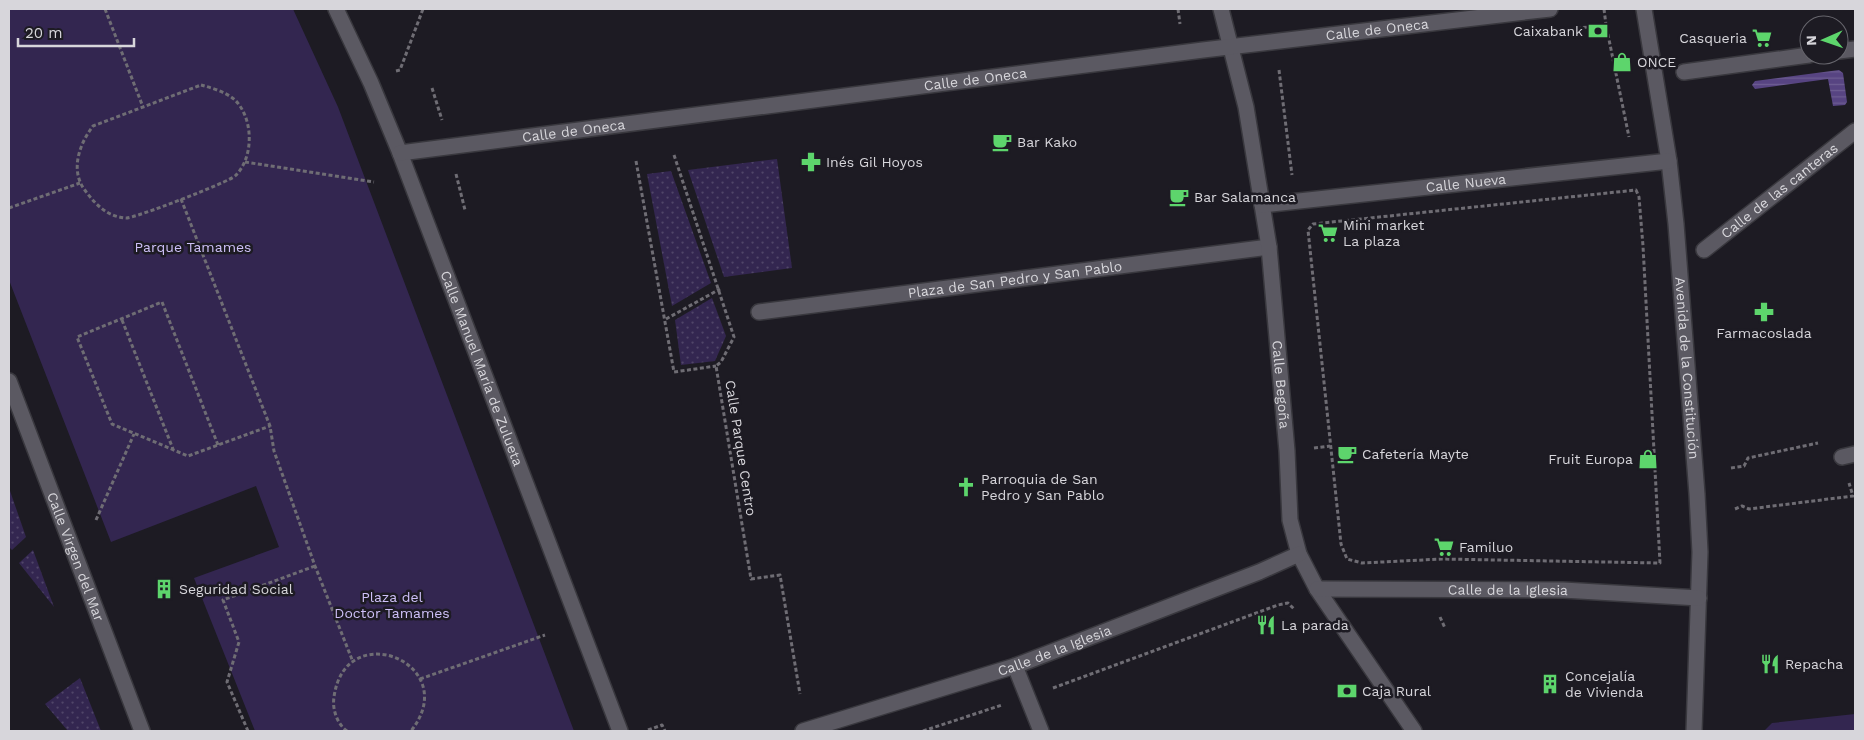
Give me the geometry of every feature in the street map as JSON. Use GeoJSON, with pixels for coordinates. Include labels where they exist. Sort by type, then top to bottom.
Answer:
{"type":"FeatureCollection","features":[{"type":"Feature","properties":{"kind":"street","name":"Calle Manuel María de Zulueta"},"geometry":{"type":"LineString","coordinates":[[336,9],[371,83],[400,153],[620,731]]}},
{"type":"Feature","properties":{"kind":"street","name":"Calle Begoña"},"geometry":{"type":"LineString","coordinates":[[1221,9],[1229,48],[1246,107],[1269,248],[1288,451],[1290,520],[1300,554],[1317,589],[1414,731]]}},
{"type":"Feature","properties":{"kind":"street","name":"Calle de Oneca"},"geometry":{"type":"LineString","coordinates":[[400,153],[1550,9]]}},
{"type":"Feature","properties":{"kind":"street","name":"Avenida de la Constitución"},"geometry":{"type":"LineString","coordinates":[[1644,9],[1669,161],[1676,224],[1697,494],[1699,598],[1694,731]]}},
{"type":"Feature","properties":{"kind":"street"},"geometry":{"type":"LineString","coordinates":[[1684,72],[1799,56]]}},
{"type":"Feature","properties":{"kind":"street","name":"Calle de las canteras"},"geometry":{"type":"LineString","coordinates":[[1704,250],[1855,131]]}},
{"type":"Feature","properties":{"kind":"street","name":"Calle Nueva"},"geometry":{"type":"LineString","coordinates":[[1262,205],[1669,161]]}},
{"type":"Feature","properties":{"kind":"street","name":"Plaza de San Pedro y San Pablo"},"geometry":{"type":"LineString","coordinates":[[759,312],[1269,248]]}},
{"type":"Feature","properties":{"kind":"street","name":"Calle Virgen del Mar"},"geometry":{"type":"LineString","coordinates":[[9,381],[142,731]]}},
{"type":"Feature","properties":{"kind":"street","name":"Calle de la Iglesia"},"geometry":{"type":"LineString","coordinates":[[803,731],[1016,666],[1259,572],[1300,554]]}},
{"type":"Feature","properties":{"kind":"street","name":"Calle de la Iglesia"},"geometry":{"type":"LineString","coordinates":[[1317,589],[1563,590],[1699,598]]}},
{"type":"Feature","properties":{"kind":"street"},"geometry":{"type":"LineString","coordinates":[[1016,666],[1041,731]]}},
{"type":"Feature","properties":{"kind":"path"},"geometry":{"type":"LineString","coordinates":[[105,9],[143,107]]}},
{"type":"Feature","properties":{"kind":"path"},"geometry":{"type":"LineString","coordinates":[[400,70],[423,9]]}},
{"type":"Feature","properties":{"kind":"path"},"geometry":{"type":"LineString","coordinates":[[1604,9],[1629,140]]}},
{"type":"Feature","properties":{"kind":"path"},"geometry":{"type":"LineString","coordinates":[[1568,30],[1606,25]]}},
{"type":"Feature","properties":{"kind":"path"},"geometry":{"type":"LineString","coordinates":[[1279,67],[1292,181]]}},
{"type":"Feature","properties":{"kind":"path"},"geometry":{"type":"LineString","coordinates":[[201,85],[216,89],[235,100],[247,119],[249,141],[245,162],[234,177],[127,219],[108,213],[91,199],[80,183],[77,161],[82,140],[93,126],[201,85]]}},
{"type":"Feature","properties":{"kind":"path","name":"Calle Parque Centro"},"geometry":{"type":"LineString","coordinates":[[674,156],[720,289],[734,337],[722,362],[716,366],[751,578],[780,575],[800,694]]}},
{"type":"Feature","properties":{"kind":"path"},"geometry":{"type":"LineString","coordinates":[[636,161],[666,319],[674,372],[716,366]]}},
{"type":"Feature","properties":{"kind":"path"},"geometry":{"type":"LineString","coordinates":[[245,162],[374,182]]}},
{"type":"Feature","properties":{"kind":"path"},"geometry":{"type":"LineString","coordinates":[[9,208],[80,183]]}},
{"type":"Feature","properties":{"kind":"path"},"geometry":{"type":"LineString","coordinates":[[1636,190],[1639,197],[1643,246],[1660,563],[1442,559],[1362,563],[1347,559],[1340,544],[1310,266],[1308,230],[1313,224],[1636,190]]}},
{"type":"Feature","properties":{"kind":"path"},"geometry":{"type":"LineString","coordinates":[[181,199],[270,426],[274,451],[315,566],[354,662]]}},
{"type":"Feature","properties":{"kind":"path"},"geometry":{"type":"LineString","coordinates":[[666,319],[720,289]]}},
{"type":"Feature","properties":{"kind":"path"},"geometry":{"type":"LineString","coordinates":[[218,445],[162,302],[77,337],[112,424],[188,456],[270,426]]}},
{"type":"Feature","properties":{"kind":"path"},"geometry":{"type":"LineString","coordinates":[[122,320],[173,449]]}},
{"type":"Feature","properties":{"kind":"path"},"geometry":{"type":"LineString","coordinates":[[96,520],[134,434]]}},
{"type":"Feature","properties":{"kind":"path"},"geometry":{"type":"LineString","coordinates":[[1731,468],[1744,466],[1748,458],[1838,439],[1849,456],[1853,496],[1749,509],[1742,506],[1735,508]]}},
{"type":"Feature","properties":{"kind":"path"},"geometry":{"type":"LineString","coordinates":[[248,731],[227,682],[239,642],[223,600],[315,566]]}},
{"type":"Feature","properties":{"kind":"path"},"geometry":{"type":"LineString","coordinates":[[1046,690],[1278,605],[1288,603],[1295,610]]}},
{"type":"Feature","properties":{"kind":"path"},"geometry":{"type":"LineString","coordinates":[[420,679],[545,635]]}},
{"type":"Feature","properties":{"kind":"path"},"geometry":{"type":"LineString","coordinates":[[346,731],[336,716],[334,701],[336,686],[342,672],[354,662],[367,655],[389,656],[410,665],[420,679],[424,691],[424,706],[420,721],[411,731]]}},
{"type":"Feature","properties":{"kind":"path"},"geometry":{"type":"LineString","coordinates":[[923,731],[1012,702]]}},
{"type":"Feature","properties":{"kind":"path"},"geometry":{"type":"LineString","coordinates":[[645,731],[662,725],[664,731]]}},
{"type":"Feature","properties":{"kind":"green space","name":"Parque Tamames"},"geometry":{"type":"Polygon","coordinates":[[[9,9],[293,9],[338,107],[574,731],[255,731],[194,578],[279,547],[256,486],[111,542],[9,280],[9,9]]]}},
{"type":"Feature","properties":{"kind":"green space"},"geometry":{"type":"Polygon","coordinates":[[[777,159],[792,268],[724,277],[688,170],[777,159]]]}},
{"type":"Feature","properties":{"kind":"green space"},"geometry":{"type":"Polygon","coordinates":[[[671,171],[711,283],[672,306],[647,174],[671,171]]]}},
{"type":"Feature","properties":{"kind":"green space"},"geometry":{"type":"Polygon","coordinates":[[[712,298],[726,336],[715,361],[681,365],[675,320],[712,298]]]}},
{"type":"Feature","properties":{"kind":"green space"},"geometry":{"type":"Polygon","coordinates":[[[9,488],[26,537],[12,550],[9,547],[9,488]]]}},
{"type":"Feature","properties":{"kind":"green space"},"geometry":{"type":"Polygon","coordinates":[[[33,550],[54,607],[19,563],[33,550]]]}},
{"type":"Feature","properties":{"kind":"green space"},"geometry":{"type":"Polygon","coordinates":[[[80,678],[101,731],[68,731],[45,704],[80,678]]]}},
{"type":"Feature","properties":{"kind":"green space"},"geometry":{"type":"Polygon","coordinates":[[[1855,714],[1855,731],[1764,731],[1772,723],[1855,714]]]}},
{"type":"Feature","properties":{"kind":"shaded area"},"geometry":{"type":"Polygon","coordinates":[[[1839,70],[1843,73],[1847,102],[1845,105],[1833,106],[1828,79],[1755,89],[1752,85],[1755,81],[1839,70]]]}},
{"type":"Feature","properties":{"kind":"place","name":"Caixabank"},"geometry":{"type":"Point","coordinates":[1598,31]}},
{"type":"Feature","properties":{"kind":"place","name":"Casqueria"},"geometry":{"type":"Point","coordinates":[1762,38]}},
{"type":"Feature","properties":{"kind":"place","name":"ONCE"},"geometry":{"type":"Point","coordinates":[1622,62]}},
{"type":"Feature","properties":{"kind":"place","name":"Bar Kako"},"geometry":{"type":"Point","coordinates":[1002,142]}},
{"type":"Feature","properties":{"kind":"place","name":"Inés Gil Hoyos"},"geometry":{"type":"Point","coordinates":[811,162]}},
{"type":"Feature","properties":{"kind":"place","name":"Bar Salamanca"},"geometry":{"type":"Point","coordinates":[1179,197]}},
{"type":"Feature","properties":{"kind":"place","name":"Mini market La plaza"},"geometry":{"type":"Point","coordinates":[1328,233]}},
{"type":"Feature","properties":{"kind":"place","name":"Farmacoslada"},"geometry":{"type":"Point","coordinates":[1764,312]}},
{"type":"Feature","properties":{"kind":"place","name":"Cafetería Mayte"},"geometry":{"type":"Point","coordinates":[1347,454]}},
{"type":"Feature","properties":{"kind":"place","name":"Fruit Europa"},"geometry":{"type":"Point","coordinates":[1648,459]}},
{"type":"Feature","properties":{"kind":"place","name":"Parroquia de San Pedro y San Pablo"},"geometry":{"type":"Point","coordinates":[966,487]}},
{"type":"Feature","properties":{"kind":"place","name":"Familuo"},"geometry":{"type":"Point","coordinates":[1444,547]}},
{"type":"Feature","properties":{"kind":"place","name":"Seguridad Social"},"geometry":{"type":"Point","coordinates":[164,589]}},
{"type":"Feature","properties":{"kind":"place","name":"La parada"},"geometry":{"type":"Point","coordinates":[1266,625]}},
{"type":"Feature","properties":{"kind":"place","name":"Repacha"},"geometry":{"type":"Point","coordinates":[1770,664]}},
{"type":"Feature","properties":{"kind":"place","name":"Concejalía de Vivienda"},"geometry":{"type":"Point","coordinates":[1550,684]}},
{"type":"Feature","properties":{"kind":"place","name":"Caja Rural"},"geometry":{"type":"Point","coordinates":[1347,691]}},
{"type":"Feature","properties":{"kind":"park label","name":"Plaza del Doctor Tamames"},"geometry":{"type":"Point","coordinates":[392,606]}}]}
